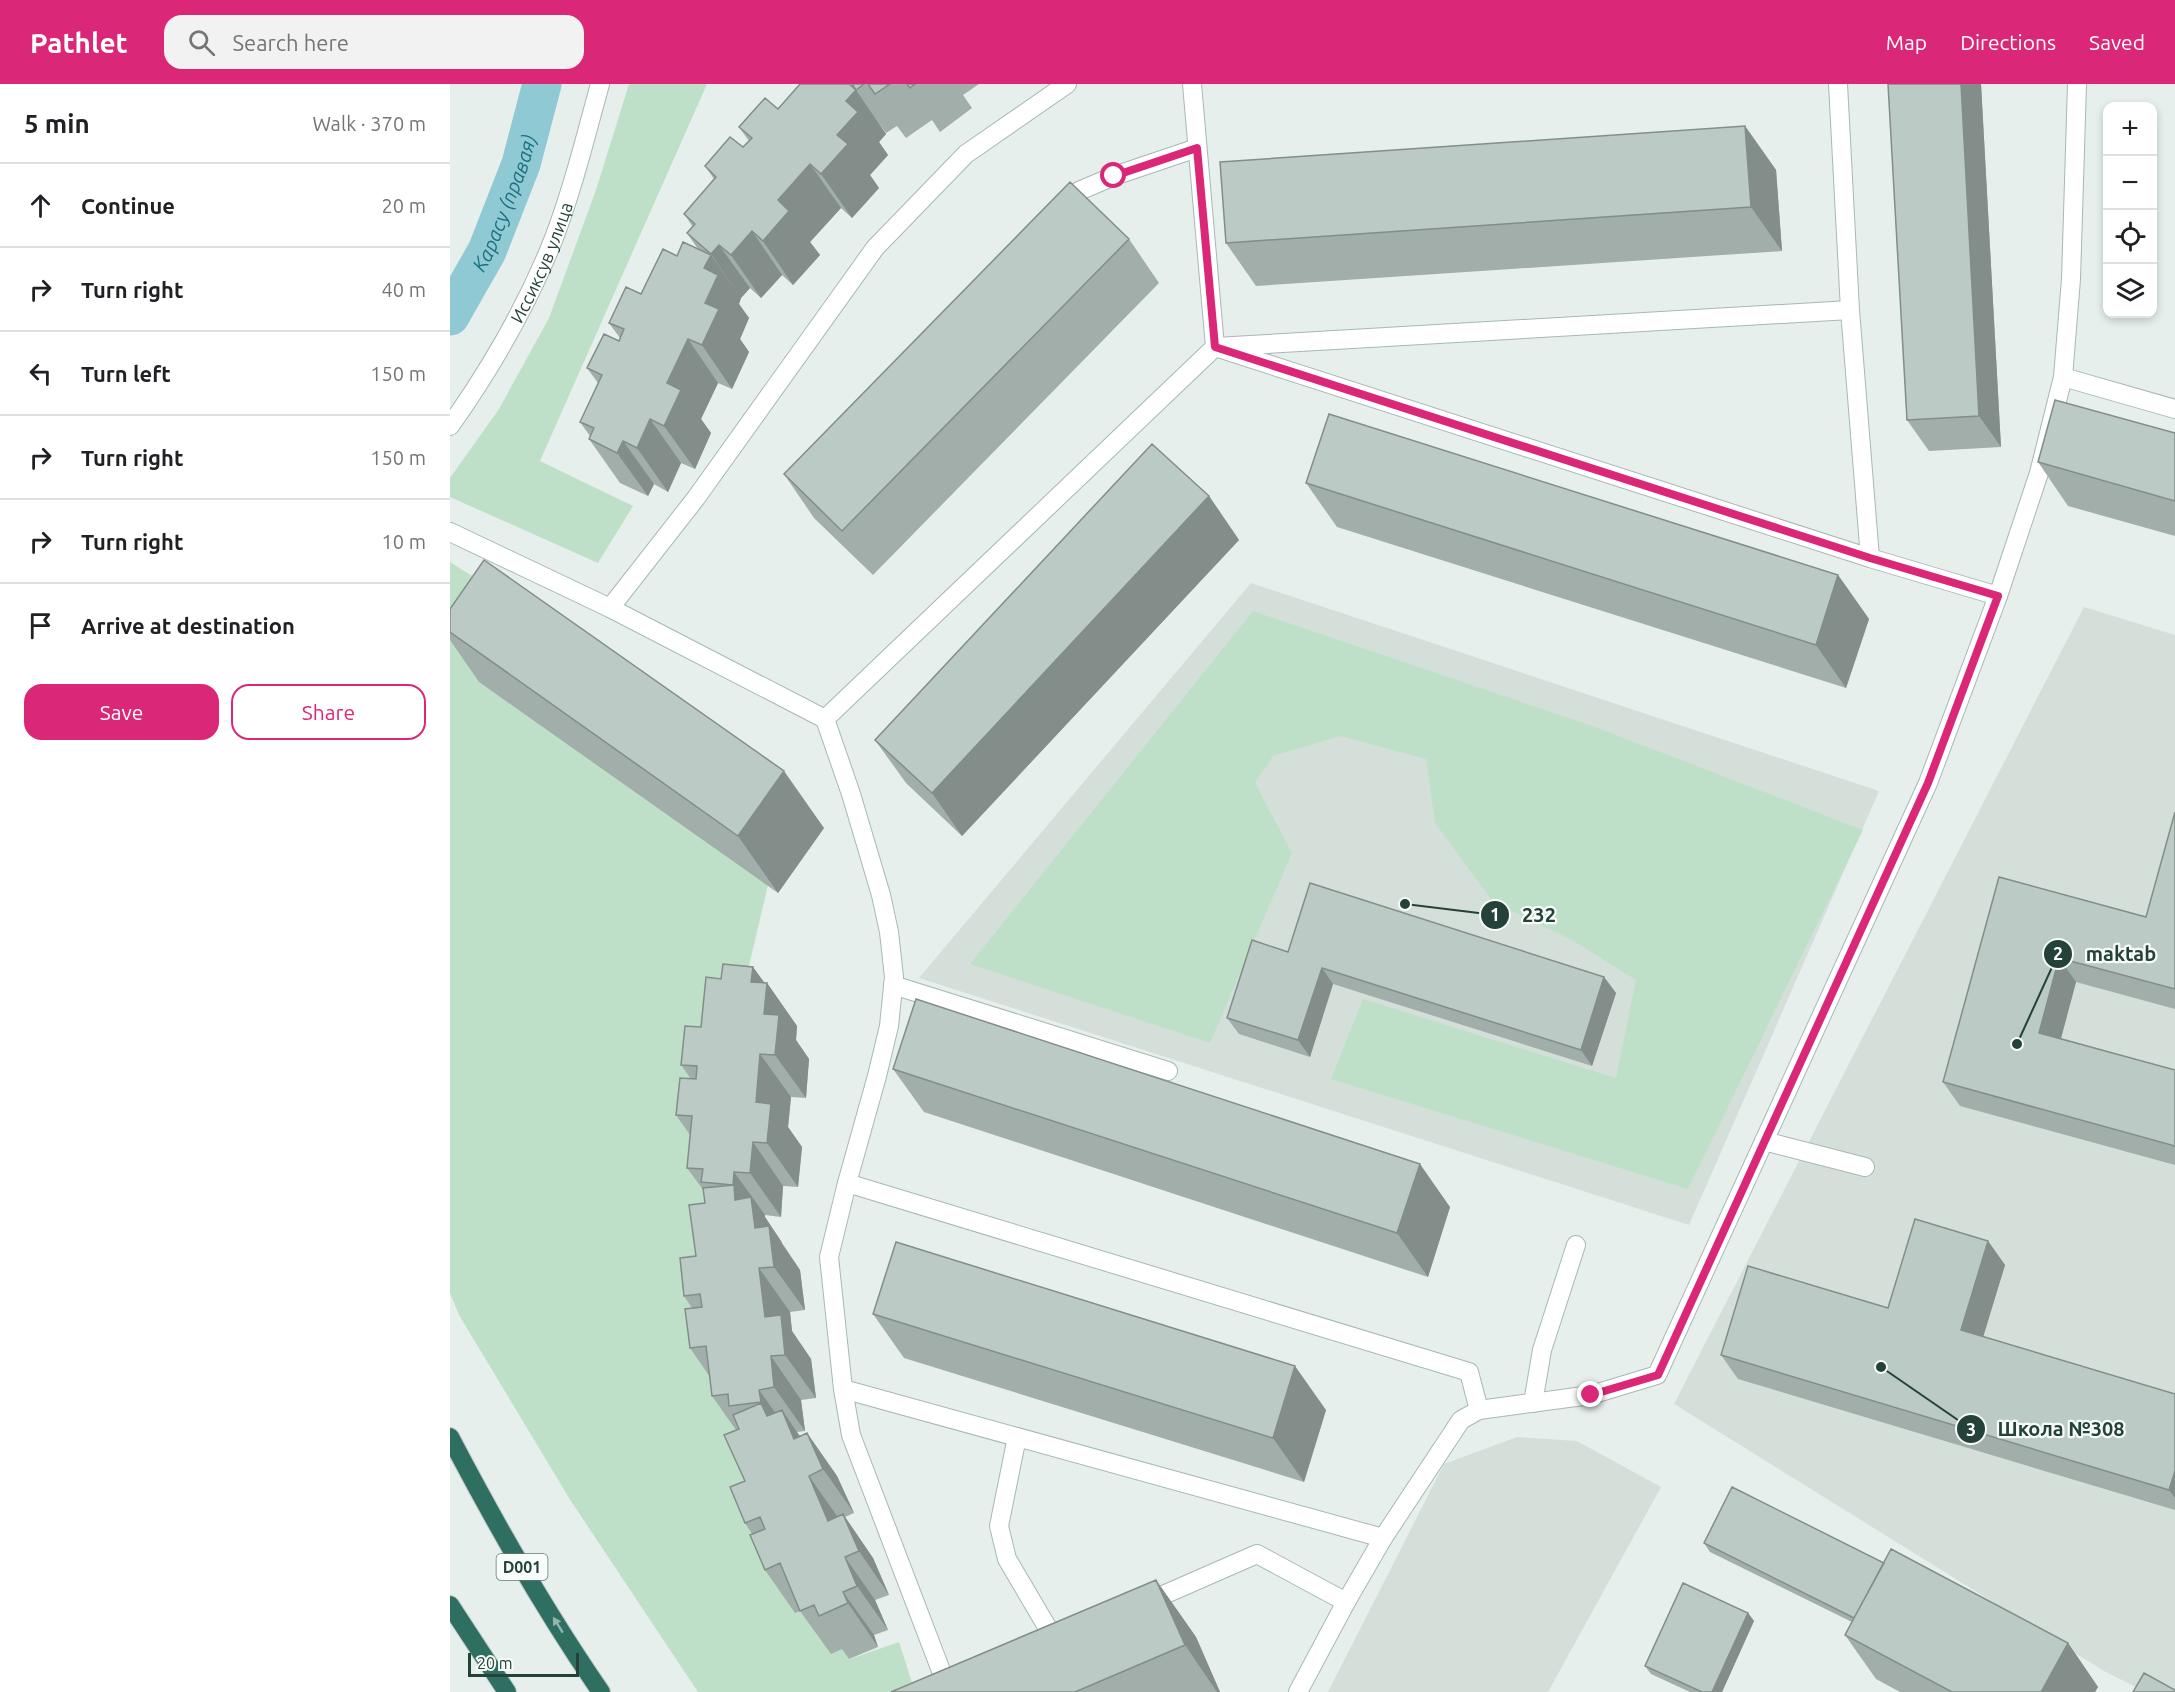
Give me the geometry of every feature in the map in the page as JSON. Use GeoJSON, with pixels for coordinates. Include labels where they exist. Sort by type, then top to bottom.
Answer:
{"type":"FeatureCollection","features":[{"type":"Feature","properties":{"kind":"highway","name":"D001"},"geometry":{"type":"LineString","coordinates":[[450,1437],[513,1552],[601,1692]]}},
{"type":"Feature","properties":{"kind":"highway"},"geometry":{"type":"LineString","coordinates":[[450,1605],[507,1692]]}},
{"type":"Feature","properties":{"kind":"street","name":"Иссиксув улица"},"geometry":{"type":"LineString","coordinates":[[450,426],[485,373],[541,270],[555,236],[600,84]]}},
{"type":"Feature","properties":{"kind":"street"},"geometry":{"type":"LineString","coordinates":[[610,608],[696,498],[875,248],[966,154],[1068,84]]}},
{"type":"Feature","properties":{"kind":"street"},"geometry":{"type":"LineString","coordinates":[[1192,84],[1215,347]]}},
{"type":"Feature","properties":{"kind":"street"},"geometry":{"type":"LineString","coordinates":[[1838,84],[1850,310],[1870,558]]}},
{"type":"Feature","properties":{"kind":"street"},"geometry":{"type":"LineString","coordinates":[[1298,1692],[1383,1538],[1461,1420],[1479,1410],[1591,1395],[1658,1375],[1928,783],[1998,596],[2039,473],[2063,377],[2071,279],[2077,84]]}},
{"type":"Feature","properties":{"kind":"street"},"geometry":{"type":"LineString","coordinates":[[1054,216],[1079,191],[1197,148]]}},
{"type":"Feature","properties":{"kind":"street"},"geometry":{"type":"LineString","coordinates":[[825,719],[1215,347],[1850,310]]}},
{"type":"Feature","properties":{"kind":"street"},"geometry":{"type":"LineString","coordinates":[[1215,347],[1870,558],[1998,596]]}},
{"type":"Feature","properties":{"kind":"street"},"geometry":{"type":"LineString","coordinates":[[2063,377],[2175,409]]}},
{"type":"Feature","properties":{"kind":"street"},"geometry":{"type":"LineString","coordinates":[[450,532],[610,608],[825,719],[851,794],[881,894],[889,932],[893,985],[888,1026],[877,1076],[829,1257],[843,1389],[851,1435],[948,1689],[969,1680]]}},
{"type":"Feature","properties":{"kind":"street"},"geometry":{"type":"LineString","coordinates":[[893,985],[1168,1071]]}},
{"type":"Feature","properties":{"kind":"street"},"geometry":{"type":"LineString","coordinates":[[1764,1141],[1865,1167]]}},
{"type":"Feature","properties":{"kind":"street"},"geometry":{"type":"LineString","coordinates":[[847,1183],[1469,1372],[1479,1410]]}},
{"type":"Feature","properties":{"kind":"street"},"geometry":{"type":"LineString","coordinates":[[1533,1403],[1542,1350],[1576,1245]]}},
{"type":"Feature","properties":{"kind":"street"},"geometry":{"type":"LineString","coordinates":[[843,1389],[1383,1538]]}},
{"type":"Feature","properties":{"kind":"street"},"geometry":{"type":"LineString","coordinates":[[1017,1437],[999,1526],[1007,1558],[1050,1644],[1077,1633]]}},
{"type":"Feature","properties":{"kind":"street"},"geometry":{"type":"LineString","coordinates":[[1130,1609],[1257,1554],[1346,1602]]}},
{"type":"Feature","properties":{"kind":"shaded area"},"geometry":{"type":"Polygon","coordinates":[[[1251,583],[1879,791],[1689,1225],[919,978],[1251,583]]]}},
{"type":"Feature","properties":{"kind":"shaded area"},"geometry":{"type":"Polygon","coordinates":[[[2084,607],[2175,635],[2175,1692],[2146,1692],[2104,1671],[1674,1404],[2084,607]]]}},
{"type":"Feature","properties":{"kind":"shaded area"},"geometry":{"type":"Polygon","coordinates":[[[1517,1437],[1577,1441],[1661,1487],[1548,1692],[1328,1692],[1444,1464],[1517,1437]]]}},
{"type":"Feature","properties":{"kind":"green space"},"geometry":{"type":"Polygon","coordinates":[[[629,84],[707,84],[540,461],[633,506],[598,563],[450,497],[450,478],[499,409],[549,318],[596,190],[629,84]]]}},
{"type":"Feature","properties":{"kind":"green space"},"geometry":{"type":"Polygon","coordinates":[[[450,562],[510,600],[479,682],[768,885],[736,1021],[810,1607],[845,1648],[850,1659],[899,1642],[915,1692],[698,1692],[569,1498],[459,1315],[450,1293],[450,562]]]}},
{"type":"Feature","properties":{"kind":"green space"},"geometry":{"type":"Polygon","coordinates":[[[1253,611],[1598,728],[1863,830],[1688,1189],[1331,1079],[1363,999],[1616,1078],[1636,980],[1570,939],[1494,903],[1435,823],[1426,759],[1340,736],[1273,756],[1255,783],[1292,853],[1210,1043],[970,964],[1253,611]]]}},
{"type":"Feature","properties":{"kind":"building"},"geometry":{"type":"Polygon","coordinates":[[[800,84],[849,84],[856,90],[846,101],[858,112],[837,135],[848,144],[821,174],[810,164],[778,200],[789,211],[763,241],[752,231],[731,255],[719,245],[711,254],[687,233],[695,224],[684,214],[716,177],[705,166],[730,137],[743,147],[752,138],[739,127],[765,98],[778,109],[800,84]]]}},
{"type":"Feature","properties":{"kind":"building"},"geometry":{"type":"Polygon","coordinates":[[[852,84],[864,84],[856,90],[852,84]]]}},
{"type":"Feature","properties":{"kind":"building"},"geometry":{"type":"Polygon","coordinates":[[[868,84],[890,84],[875,94],[868,84]]]}},
{"type":"Feature","properties":{"kind":"building"},"geometry":{"type":"Polygon","coordinates":[[[1888,84],[1961,84],[1979,416],[1907,420],[1888,84]]]}},
{"type":"Feature","properties":{"kind":"building"},"geometry":{"type":"Polygon","coordinates":[[[1745,126],[1751,207],[1226,243],[1220,162],[1745,126]]]}},
{"type":"Feature","properties":{"kind":"building"},"geometry":{"type":"Polygon","coordinates":[[[1070,182],[1129,239],[842,531],[784,474],[1070,182]]]}},
{"type":"Feature","properties":{"kind":"building"},"geometry":{"type":"Polygon","coordinates":[[[683,242],[711,255],[704,268],[718,275],[705,303],[719,309],[702,345],[688,339],[667,383],[681,390],[664,426],[650,419],[637,448],[623,441],[617,453],[589,439],[594,428],[580,422],[602,375],[587,368],[604,334],[619,341],[624,329],[609,323],[626,287],[641,294],[663,249],[677,256],[683,242]]]}},
{"type":"Feature","properties":{"kind":"building"},"geometry":{"type":"Polygon","coordinates":[[[2055,400],[2175,433],[2175,501],[2038,462],[2055,400]]]}},
{"type":"Feature","properties":{"kind":"building"},"geometry":{"type":"Polygon","coordinates":[[[1329,414],[1838,575],[1816,645],[1306,483],[1329,414]]]}},
{"type":"Feature","properties":{"kind":"building"},"geometry":{"type":"Polygon","coordinates":[[[1152,444],[1209,496],[932,793],[875,740],[1152,444]]]}},
{"type":"Feature","properties":{"kind":"building"},"geometry":{"type":"Polygon","coordinates":[[[484,560],[784,771],[738,836],[450,632],[450,609],[484,560]]]}},
{"type":"Feature","properties":{"kind":"building"},"geometry":{"type":"Polygon","coordinates":[[[2175,812],[2175,989],[2059,958],[2039,1033],[2175,1070],[2175,1146],[1943,1082],[1999,877],[2146,917],[2175,812]]]}},
{"type":"Feature","properties":{"kind":"building"},"geometry":{"type":"Polygon","coordinates":[[[1310,883],[1604,977],[1581,1050],[1322,968],[1298,1040],[1227,1018],[1252,940],[1288,952],[1310,883]]]}},
{"type":"Feature","properties":{"kind":"building"},"geometry":{"type":"Polygon","coordinates":[[[723,964],[753,967],[751,982],[767,983],[764,1014],[779,1015],[775,1055],[760,1054],[756,1102],[771,1104],[767,1143],[753,1142],[750,1173],[734,1172],[733,1185],[701,1182],[703,1169],[687,1168],[692,1116],[676,1115],[680,1078],[696,1079],[697,1066],[681,1065],[685,1026],[701,1027],[706,977],[721,979],[723,964]]]}},
{"type":"Feature","properties":{"kind":"building"},"geometry":{"type":"Polygon","coordinates":[[[916,999],[1420,1164],[1397,1233],[893,1069],[916,999]]]}},
{"type":"Feature","properties":{"kind":"building"},"geometry":{"type":"Polygon","coordinates":[[[734,1185],[735,1200],[751,1197],[755,1228],[769,1226],[774,1267],[759,1268],[765,1317],[781,1315],[785,1355],[771,1356],[774,1387],[759,1390],[761,1402],[729,1406],[728,1394],[712,1396],[706,1346],[690,1348],[685,1309],[702,1307],[700,1294],[684,1296],[680,1258],[696,1256],[689,1205],[705,1203],[703,1188],[734,1185]]]}},
{"type":"Feature","properties":{"kind":"building"},"geometry":{"type":"Polygon","coordinates":[[[1915,1219],[1988,1241],[1961,1330],[2175,1394],[2175,1471],[2169,1490],[1721,1355],[1748,1266],[1888,1308],[1915,1219]]]}},
{"type":"Feature","properties":{"kind":"building"},"geometry":{"type":"Polygon","coordinates":[[[896,1242],[1295,1366],[1273,1438],[873,1314],[896,1242]]]}},
{"type":"Feature","properties":{"kind":"building"},"geometry":{"type":"Polygon","coordinates":[[[761,1403],[767,1416],[782,1410],[794,1439],[807,1433],[823,1469],[809,1476],[828,1521],[843,1514],[859,1551],[845,1557],[857,1586],[843,1592],[848,1603],[819,1616],[814,1605],[800,1611],[780,1563],[765,1570],[750,1535],[765,1529],[760,1517],[745,1523],[730,1487],[745,1481],[724,1435],[739,1429],[733,1415],[761,1403]]]}},
{"type":"Feature","properties":{"kind":"building"},"geometry":{"type":"Polygon","coordinates":[[[1732,1487],[1884,1563],[1854,1618],[1704,1543],[1732,1487]]]}},
{"type":"Feature","properties":{"kind":"building"},"geometry":{"type":"Polygon","coordinates":[[[1891,1549],[2068,1643],[2041,1692],[1952,1692],[1845,1635],[1891,1549]]]}},
{"type":"Feature","properties":{"kind":"building"},"geometry":{"type":"Polygon","coordinates":[[[1156,1580],[1185,1645],[1075,1692],[891,1692],[1156,1580]]]}},
{"type":"Feature","properties":{"kind":"building"},"geometry":{"type":"Polygon","coordinates":[[[1683,1583],[1748,1613],[1712,1692],[1702,1692],[1645,1666],[1683,1583]]]}},
{"type":"Feature","properties":{"kind":"building"},"geometry":{"type":"Polygon","coordinates":[[[2144,1673],[2175,1690],[2175,1692],[2133,1692],[2144,1673]]]}},
{"type":"Feature","properties":{"kind":"waterway","name":"Карасу (правая)"},"geometry":{"type":"LineString","coordinates":[[450,316],[487,251],[521,164],[542,84]]}},
{"type":"Feature","properties":{"kind":"place","name":"232"},"geometry":{"type":"Point","coordinates":[1405,904]}},
{"type":"Feature","properties":{"kind":"place","name":"maktab"},"geometry":{"type":"Point","coordinates":[2017,1044]}},
{"type":"Feature","properties":{"kind":"place","name":"Школа №308"},"geometry":{"type":"Point","coordinates":[1881,1367]}},
{"type":"Feature","properties":{"kind":"route"},"geometry":{"type":"LineString","coordinates":[[1114,176],[1197,148],[1215,347],[1870,558],[1998,596],[1928,783],[1658,1375],[1591,1395]]}}]}
